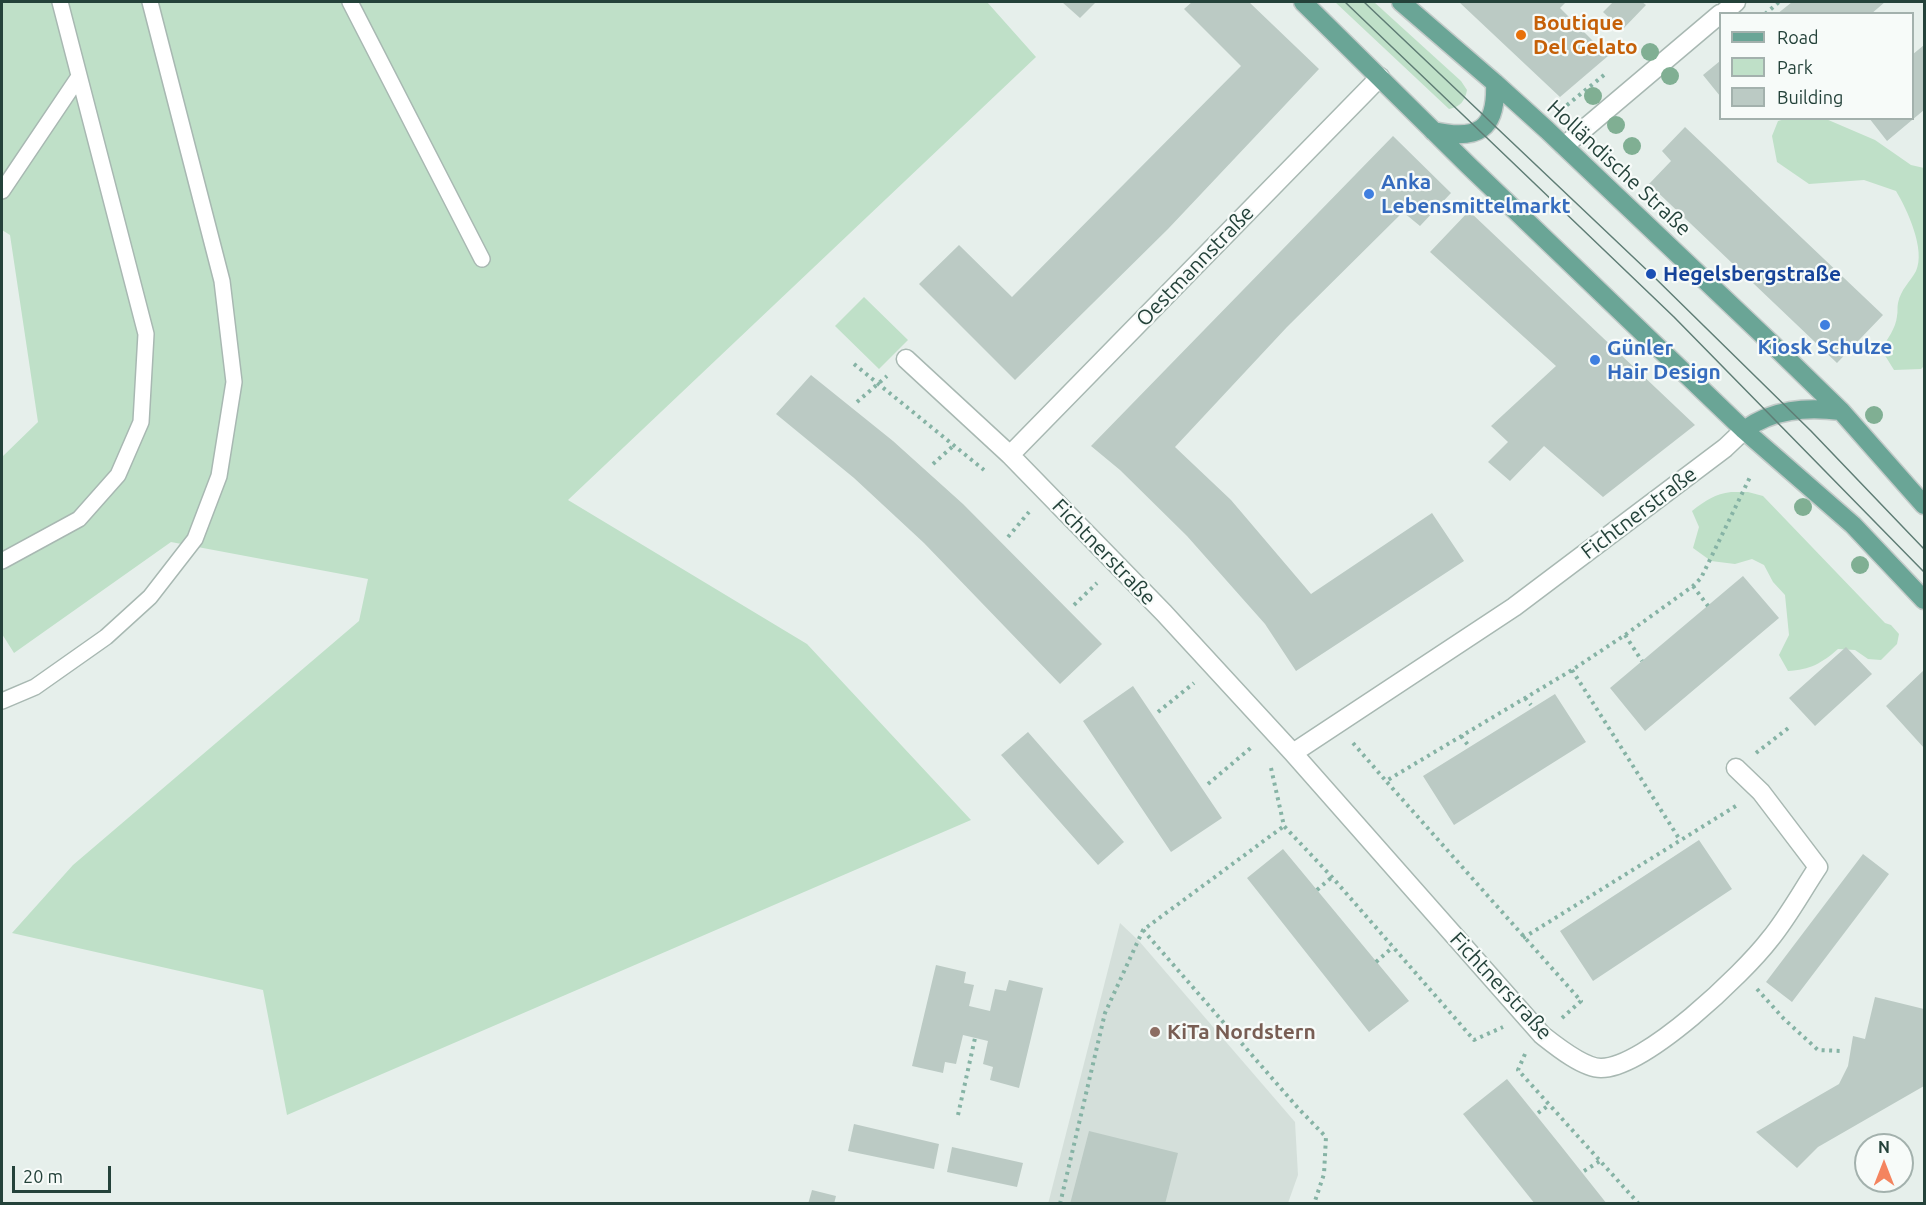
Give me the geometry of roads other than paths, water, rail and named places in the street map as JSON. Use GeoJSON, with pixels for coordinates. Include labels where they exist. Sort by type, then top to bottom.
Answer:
{"type":"FeatureCollection","features":[{"type":"Feature","properties":{"kind":"main road"},"geometry":{"type":"LineString","coordinates":[[1303,2],[1433,131],[1744,430],[1853,525],[1924,600]]}},
{"type":"Feature","properties":{"kind":"main road","name":"Holländische Straße"},"geometry":{"type":"LineString","coordinates":[[1401,2],[1495,82],[1564,146],[1841,411],[1924,505]]}},
{"type":"Feature","properties":{"kind":"main road"},"geometry":{"type":"LineString","coordinates":[[1433,131],[1463,136],[1473,134],[1484,126],[1494,112],[1495,82]]}},
{"type":"Feature","properties":{"kind":"main road"},"geometry":{"type":"LineString","coordinates":[[1744,430],[1757,421],[1780,413],[1806,409],[1841,411]]}},
{"type":"Feature","properties":{"kind":"street"},"geometry":{"type":"LineString","coordinates":[[1724,12],[1736,2]]}},
{"type":"Feature","properties":{"kind":"street"},"geometry":{"type":"LineString","coordinates":[[1564,146],[1719,16]]}},
{"type":"Feature","properties":{"kind":"street","name":"Oestmannstraße"},"geometry":{"type":"LineString","coordinates":[[1010,455],[1380,77]]}},
{"type":"Feature","properties":{"kind":"street","name":"Fichtnerstraße"},"geometry":{"type":"LineString","coordinates":[[906,359],[1010,455],[1164,613],[1293,753],[1542,1035],[1572,1058],[1601,1068],[1628,1061],[1654,1047],[1742,972],[1771,938],[1818,867],[1761,792],[1737,768]]}},
{"type":"Feature","properties":{"kind":"street","name":"Fichtnerstraße"},"geometry":{"type":"LineString","coordinates":[[1293,753],[1514,607],[1725,448],[1744,430]]}},
{"type":"Feature","properties":{"kind":"lane"},"geometry":{"type":"LineString","coordinates":[[2,561],[79,519],[118,475],[141,422],[146,334],[60,2]]}},
{"type":"Feature","properties":{"kind":"lane"},"geometry":{"type":"LineString","coordinates":[[2,701],[35,687],[106,637],[150,597],[195,539],[219,476],[234,382],[222,281],[150,2]]}},
{"type":"Feature","properties":{"kind":"lane"},"geometry":{"type":"LineString","coordinates":[[350,2],[482,259]]}},
{"type":"Feature","properties":{"kind":"lane"},"geometry":{"type":"LineString","coordinates":[[2,191],[78,78]]}},
{"type":"Feature","properties":{"kind":"tram line"},"geometry":{"type":"LineString","coordinates":[[1345,2],[1674,317],[1924,572]]}},
{"type":"Feature","properties":{"kind":"tram line"},"geometry":{"type":"LineString","coordinates":[[1364,2],[1651,274],[1811,431],[1924,549]]}},
{"type":"Feature","properties":{"kind":"place","name":"Boutique Del Gelato"},"geometry":{"type":"Point","coordinates":[1521,35]}},
{"type":"Feature","properties":{"kind":"place","name":"Anka Lebensmittelmarkt"},"geometry":{"type":"Point","coordinates":[1369,194]}},
{"type":"Feature","properties":{"kind":"place","name":"Hegelsbergstraße"},"geometry":{"type":"Point","coordinates":[1651,274]}},
{"type":"Feature","properties":{"kind":"place","name":"Kiosk Schulze"},"geometry":{"type":"Point","coordinates":[1825,325]}},
{"type":"Feature","properties":{"kind":"place","name":"Günler Hair Design"},"geometry":{"type":"Point","coordinates":[1595,360]}},
{"type":"Feature","properties":{"kind":"place","name":"KiTa Nordstern"},"geometry":{"type":"Point","coordinates":[1155,1032]}}]}
